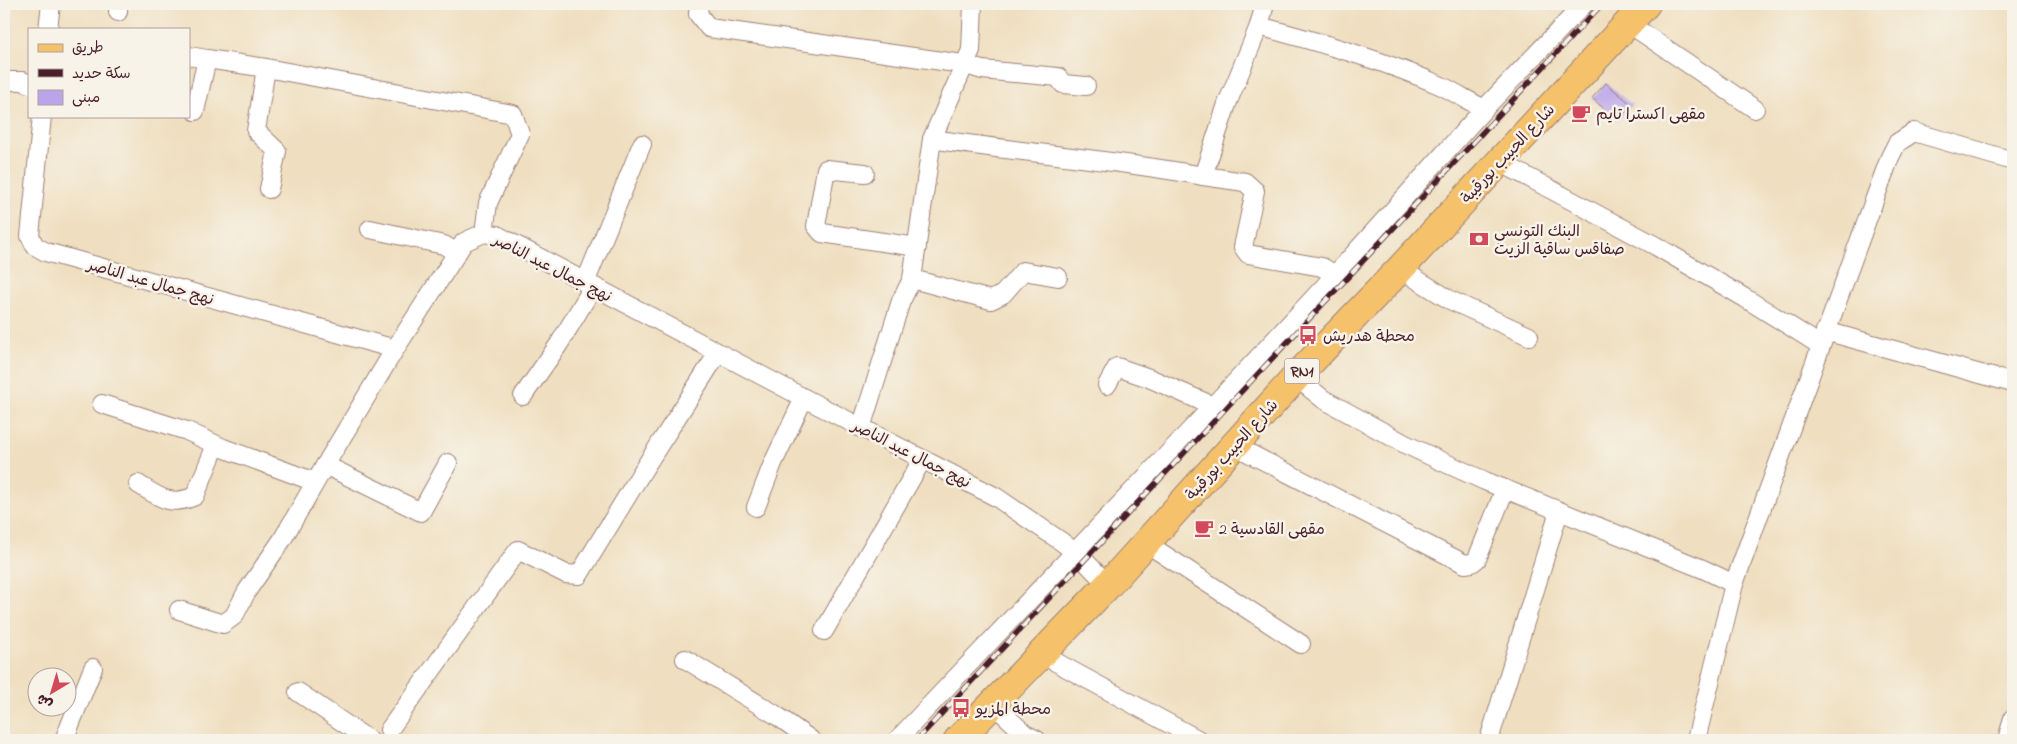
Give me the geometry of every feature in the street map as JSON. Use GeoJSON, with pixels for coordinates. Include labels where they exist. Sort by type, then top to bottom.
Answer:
{"type":"FeatureCollection","features":[{"type":"Feature","properties":{"kind":"main road","name":"شارع الحبيب بورقيبة"},"geometry":{"type":"LineString","coordinates":[[958,740],[1108,585],[1296,377],[1400,269],[1637,13]]}},
{"type":"Feature","properties":{"kind":"street"},"geometry":{"type":"LineString","coordinates":[[48,28],[51,4]]}},
{"type":"Feature","properties":{"kind":"street"},"geometry":{"type":"LineString","coordinates":[[699,4],[698,14],[710,28],[963,64],[982,70],[1058,77],[1064,84],[1086,86]]}},
{"type":"Feature","properties":{"kind":"street"},"geometry":{"type":"LineString","coordinates":[[861,428],[901,301],[912,279],[932,139],[963,64],[971,50],[973,4]]}},
{"type":"Feature","properties":{"kind":"street"},"geometry":{"type":"LineString","coordinates":[[1203,176],[1227,104],[1265,4]]}},
{"type":"Feature","properties":{"kind":"street"},"geometry":{"type":"LineString","coordinates":[[897,740],[1213,406],[1335,275],[1484,109],[1584,4]]}},
{"type":"Feature","properties":{"kind":"street"},"geometry":{"type":"LineString","coordinates":[[1637,13],[1755,109]]}},
{"type":"Feature","properties":{"kind":"street"},"geometry":{"type":"LineString","coordinates":[[1258,26],[1340,49],[1405,71],[1445,88],[1484,109]]}},
{"type":"Feature","properties":{"kind":"street"},"geometry":{"type":"LineString","coordinates":[[190,56],[266,68],[513,114],[520,134],[488,203],[484,233]]}},
{"type":"Feature","properties":{"kind":"street"},"geometry":{"type":"LineString","coordinates":[[195,111],[206,59]]}},
{"type":"Feature","properties":{"kind":"street"},"geometry":{"type":"LineString","coordinates":[[266,68],[256,131],[277,151],[269,189]]}},
{"type":"Feature","properties":{"kind":"street"},"geometry":{"type":"LineString","coordinates":[[4,82],[23,81],[28,84]]}},
{"type":"Feature","properties":{"kind":"street","name":"نهج جمال عبد الناصر"},"geometry":{"type":"LineString","coordinates":[[42,118],[30,236],[35,246],[46,252],[395,349],[464,242],[484,233],[497,235],[718,353],[996,497],[1075,552],[1108,585]]}},
{"type":"Feature","properties":{"kind":"street"},"geometry":{"type":"LineString","coordinates":[[1696,740],[1734,584],[1822,338],[1890,157],[1897,144],[1914,132],[2013,161]]}},
{"type":"Feature","properties":{"kind":"street"},"geometry":{"type":"LineString","coordinates":[[932,139],[1022,152],[1144,164],[1245,182],[1255,191],[1244,247],[1248,254],[1322,267],[1335,275]]}},
{"type":"Feature","properties":{"kind":"street"},"geometry":{"type":"LineString","coordinates":[[524,396],[559,344],[589,285],[642,144]]}},
{"type":"Feature","properties":{"kind":"street"},"geometry":{"type":"LineString","coordinates":[[1498,161],[1656,246],[1745,298],[1822,338],[2013,383]]}},
{"type":"Feature","properties":{"kind":"street"},"geometry":{"type":"LineString","coordinates":[[865,173],[826,169],[816,226],[822,233],[917,247]]}},
{"type":"Feature","properties":{"kind":"street"},"geometry":{"type":"LineString","coordinates":[[370,229],[444,245],[457,253]]}},
{"type":"Feature","properties":{"kind":"street"},"geometry":{"type":"LineString","coordinates":[[1400,269],[1450,300],[1529,336]]}},
{"type":"Feature","properties":{"kind":"street"},"geometry":{"type":"LineString","coordinates":[[912,279],[990,300],[1003,294],[1023,271],[1058,277]]}},
{"type":"Feature","properties":{"kind":"street"},"geometry":{"type":"LineString","coordinates":[[179,610],[223,624],[234,616],[247,591],[282,540],[395,349]]}},
{"type":"Feature","properties":{"kind":"street"},"geometry":{"type":"LineString","coordinates":[[389,730],[518,550],[566,574],[579,576],[655,450],[718,353]]}},
{"type":"Feature","properties":{"kind":"street"},"geometry":{"type":"LineString","coordinates":[[1108,385],[1117,367],[1150,378],[1213,406]]}},
{"type":"Feature","properties":{"kind":"street"},"geometry":{"type":"LineString","coordinates":[[1296,377],[1323,399],[1405,444],[1505,489],[1703,569],[1734,584]]}},
{"type":"Feature","properties":{"kind":"street"},"geometry":{"type":"LineString","coordinates":[[756,507],[773,463],[804,398]]}},
{"type":"Feature","properties":{"kind":"street"},"geometry":{"type":"LineString","coordinates":[[102,404],[187,431],[216,445],[315,482]]}},
{"type":"Feature","properties":{"kind":"street"},"geometry":{"type":"LineString","coordinates":[[138,484],[162,499],[181,502],[195,496],[216,445]]}},
{"type":"Feature","properties":{"kind":"street"},"geometry":{"type":"LineString","coordinates":[[1233,446],[1465,564],[1472,563],[1476,559],[1505,489]]}},
{"type":"Feature","properties":{"kind":"street"},"geometry":{"type":"LineString","coordinates":[[824,631],[922,460]]}},
{"type":"Feature","properties":{"kind":"street"},"geometry":{"type":"LineString","coordinates":[[325,465],[422,512],[448,463]]}},
{"type":"Feature","properties":{"kind":"street"},"geometry":{"type":"LineString","coordinates":[[1489,740],[1559,511]]}},
{"type":"Feature","properties":{"kind":"street"},"geometry":{"type":"LineString","coordinates":[[1146,542],[1300,644]]}},
{"type":"Feature","properties":{"kind":"street"},"geometry":{"type":"LineString","coordinates":[[1041,654],[1199,740]]}},
{"type":"Feature","properties":{"kind":"street"},"geometry":{"type":"LineString","coordinates":[[684,658],[776,715],[811,740]]}},
{"type":"Feature","properties":{"kind":"street"},"geometry":{"type":"LineString","coordinates":[[64,740],[93,668]]}},
{"type":"Feature","properties":{"kind":"street"},"geometry":{"type":"LineString","coordinates":[[298,692],[369,740]]}},
{"type":"Feature","properties":{"kind":"street"},"geometry":{"type":"LineString","coordinates":[[993,704],[1025,734],[1037,740]]}},
{"type":"Feature","properties":{"kind":"street"},"geometry":{"type":"LineString","coordinates":[[2007,740],[2013,718]]}},
{"type":"Feature","properties":{"kind":"building"},"geometry":{"type":"Polygon","coordinates":[[[1606,83],[1632,105],[1618,121],[1592,98],[1606,83]]]}},
{"type":"Feature","properties":{"kind":"railway"},"geometry":{"type":"LineString","coordinates":[[917,740],[1602,4]]}},
{"type":"Feature","properties":{"kind":"place","name":"مقهى اكسترا تايم"},"geometry":{"type":"Point","coordinates":[1581,113]}},
{"type":"Feature","properties":{"kind":"place","name":"البنك التونسي صفاقس ساقية الزيت"},"geometry":{"type":"Point","coordinates":[1479,239]}},
{"type":"Feature","properties":{"kind":"place","name":"محطة هدريش"},"geometry":{"type":"Point","coordinates":[1308,335]}},
{"type":"Feature","properties":{"kind":"place","name":"مقهى القادسية 2"},"geometry":{"type":"Point","coordinates":[1204,528]}},
{"type":"Feature","properties":{"kind":"place","name":"محطة المزيو"},"geometry":{"type":"Point","coordinates":[961,708]}}]}
